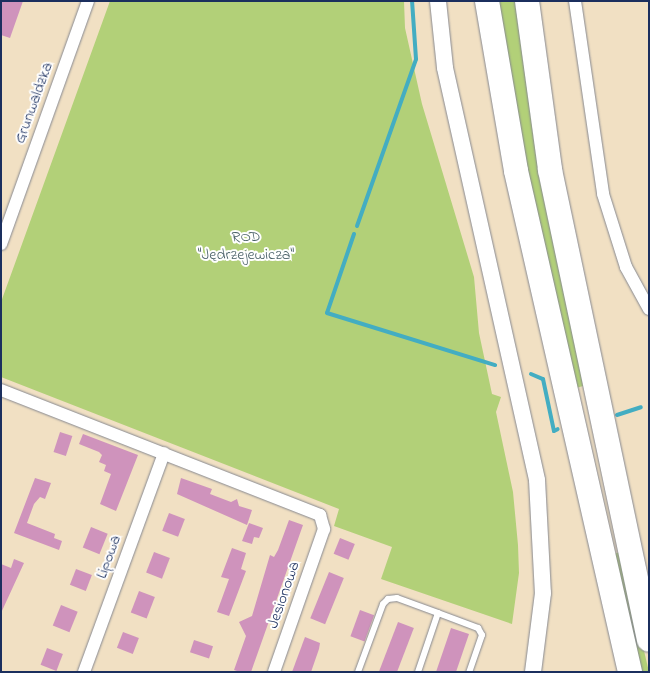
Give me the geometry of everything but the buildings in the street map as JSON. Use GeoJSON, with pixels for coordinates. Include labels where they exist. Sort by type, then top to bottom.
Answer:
{"type":"FeatureCollection","features":[{"type":"Feature","properties":{"kind":"highway"},"geometry":{"type":"LineString","coordinates":[[487,1],[516,171],[630,672]]}},
{"type":"Feature","properties":{"kind":"highway"},"geometry":{"type":"LineString","coordinates":[[527,1],[550,170],[649,640]]}},
{"type":"Feature","properties":{"kind":"street","name":"Grunwaldzka"},"geometry":{"type":"LineString","coordinates":[[1,244],[88,1]]}},
{"type":"Feature","properties":{"kind":"street"},"geometry":{"type":"LineString","coordinates":[[438,1],[445,68],[537,480],[543,593],[533,672]]}},
{"type":"Feature","properties":{"kind":"street"},"geometry":{"type":"LineString","coordinates":[[575,1],[603,194],[626,267],[649,309]]}},
{"type":"Feature","properties":{"kind":"street"},"geometry":{"type":"LineString","coordinates":[[1,390],[164,452]]}},
{"type":"Feature","properties":{"kind":"street","name":"Jesionowa"},"geometry":{"type":"LineString","coordinates":[[164,452],[305,507],[320,516],[324,529],[274,672]]}},
{"type":"Feature","properties":{"kind":"street","name":"Lipowa"},"geometry":{"type":"LineString","coordinates":[[84,672],[164,452]]}},
{"type":"Feature","properties":{"kind":"lane"},"geometry":{"type":"LineString","coordinates":[[358,672],[383,604],[388,599],[397,598],[478,628],[482,635],[469,672]]}},
{"type":"Feature","properties":{"kind":"lane"},"geometry":{"type":"LineString","coordinates":[[418,672],[438,613]]}},
{"type":"Feature","properties":{"kind":"green space","name":"ROD \"Jędrzejewicza\""},"geometry":{"type":"Polygon","coordinates":[[[110,1],[404,1],[405,28],[422,104],[474,277],[479,333],[492,394],[501,397],[496,412],[513,492],[518,545],[519,573],[512,624],[381,579],[392,547],[334,526],[339,509],[1,377],[1,302],[110,1]]]}},
{"type":"Feature","properties":{"kind":"green space"},"geometry":{"type":"Polygon","coordinates":[[[496,1],[519,1],[583,386],[576,388],[537,226],[496,1]]]}},
{"type":"Feature","properties":{"kind":"green space"},"geometry":{"type":"Polygon","coordinates":[[[620,552],[649,672],[641,672],[614,554],[620,552]]]}},
{"type":"Feature","properties":{"kind":"waterway"},"geometry":{"type":"LineString","coordinates":[[357,226],[416,59],[412,1]]}},
{"type":"Feature","properties":{"kind":"waterway"},"geometry":{"type":"LineString","coordinates":[[354,234],[327,313],[495,365]]}},
{"type":"Feature","properties":{"kind":"waterway"},"geometry":{"type":"LineString","coordinates":[[531,374],[543,379],[554,431],[558,429]]}},
{"type":"Feature","properties":{"kind":"waterway"},"geometry":{"type":"LineString","coordinates":[[617,415],[641,407]]}}]}
